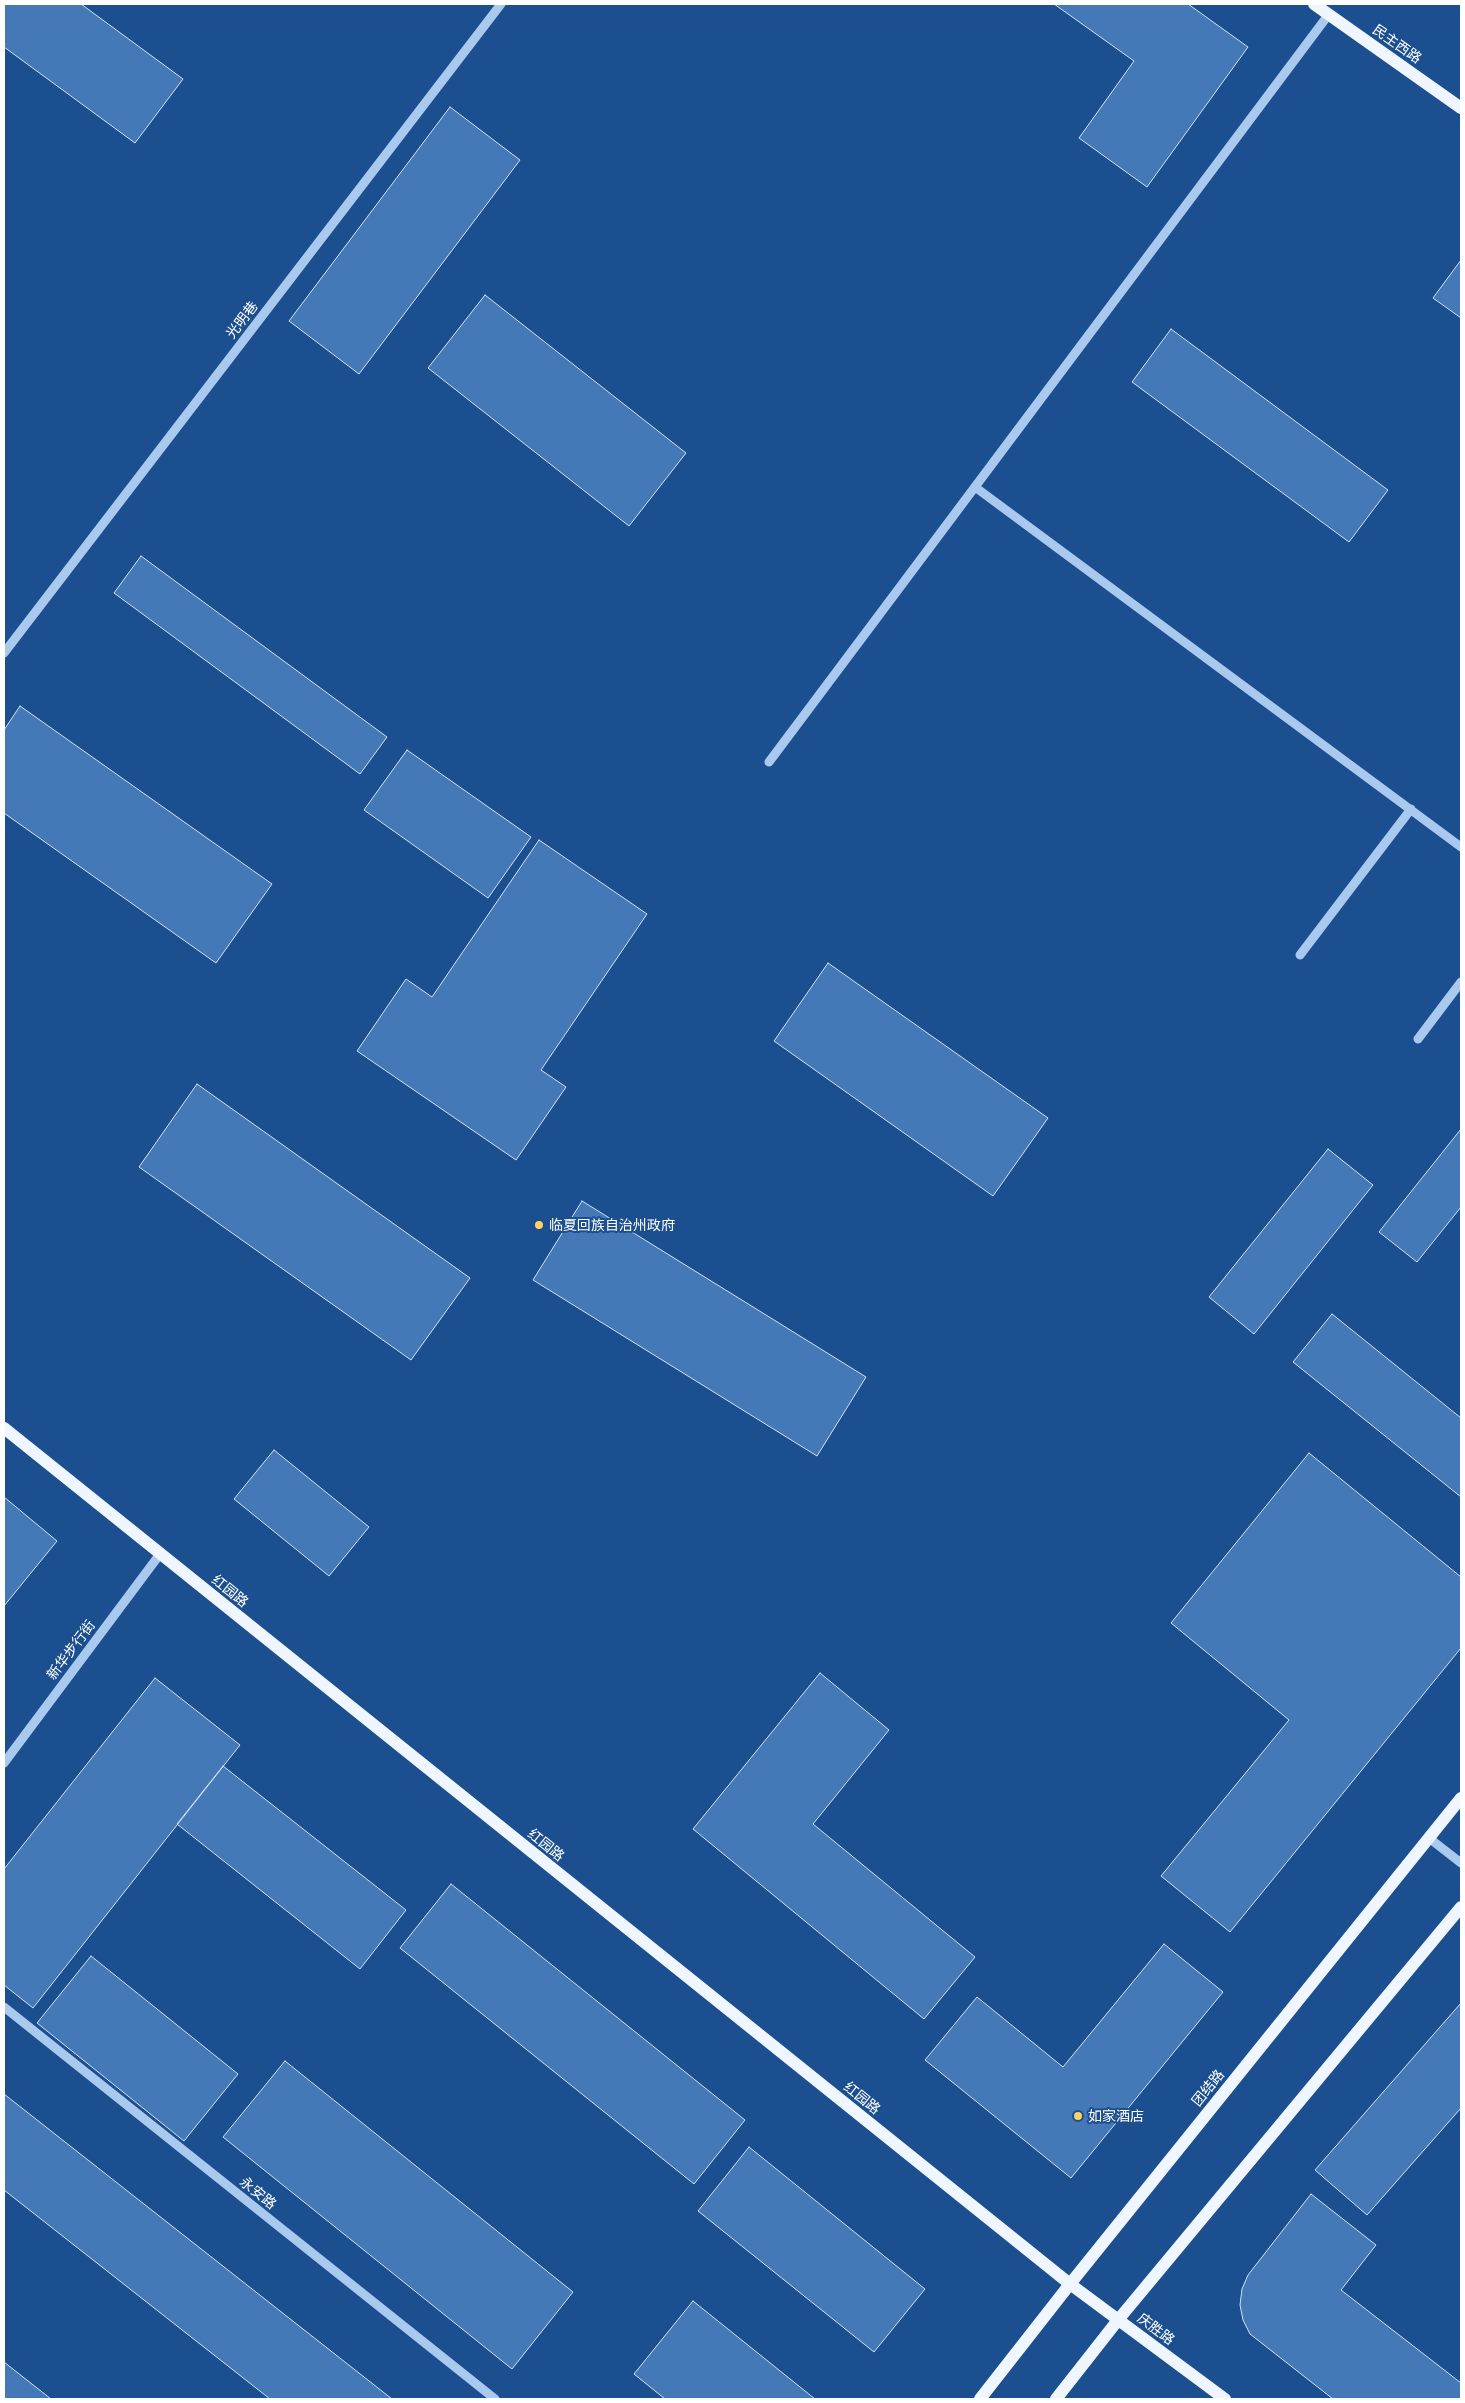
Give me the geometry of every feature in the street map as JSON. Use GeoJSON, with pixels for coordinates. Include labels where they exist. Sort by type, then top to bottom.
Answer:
{"type":"FeatureCollection","features":[{"type":"Feature","properties":{"kind":"main road","name":"民主西路"},"geometry":{"type":"LineString","coordinates":[[1314,4],[1461,108]]}},
{"type":"Feature","properties":{"kind":"main road","name":"红园路"},"geometry":{"type":"LineString","coordinates":[[4,1428],[1070,2284]]}},
{"type":"Feature","properties":{"kind":"main road","name":"团结路"},"geometry":{"type":"LineString","coordinates":[[980,2399],[1070,2284],[1461,1798]]}},
{"type":"Feature","properties":{"kind":"main road"},"geometry":{"type":"LineString","coordinates":[[1056,2399],[1118,2320],[1461,1907]]}},
{"type":"Feature","properties":{"kind":"main road","name":"庆胜路"},"geometry":{"type":"LineString","coordinates":[[1070,2284],[1225,2399]]}},
{"type":"Feature","properties":{"kind":"street","name":"光明巷"},"geometry":{"type":"LineString","coordinates":[[4,653],[502,4]]}},
{"type":"Feature","properties":{"kind":"street"},"geometry":{"type":"LineString","coordinates":[[769,762],[1329,14]]}},
{"type":"Feature","properties":{"kind":"street"},"geometry":{"type":"LineString","coordinates":[[975,487],[1461,847]]}},
{"type":"Feature","properties":{"kind":"street"},"geometry":{"type":"LineString","coordinates":[[1300,955],[1411,809]]}},
{"type":"Feature","properties":{"kind":"street"},"geometry":{"type":"LineString","coordinates":[[1418,1039],[1461,982]]}},
{"type":"Feature","properties":{"kind":"street","name":"新华步行街"},"geometry":{"type":"LineString","coordinates":[[4,1762],[160,1554]]}},
{"type":"Feature","properties":{"kind":"street"},"geometry":{"type":"LineString","coordinates":[[1429,1838],[1461,1864]]}},
{"type":"Feature","properties":{"kind":"street","name":"永安路"},"geometry":{"type":"LineString","coordinates":[[4,2008],[495,2399]]}},
{"type":"Feature","properties":{"kind":"building"},"geometry":{"type":"Polygon","coordinates":[[[4,4],[81,4],[183,79],[135,143],[4,47],[4,4]]]}},
{"type":"Feature","properties":{"kind":"building"},"geometry":{"type":"Polygon","coordinates":[[[1054,4],[1188,4],[1248,47],[1147,187],[1079,138],[1134,61],[1054,4]]]}},
{"type":"Feature","properties":{"kind":"building"},"geometry":{"type":"Polygon","coordinates":[[[450,107],[520,160],[359,374],[289,321],[450,107]]]}},
{"type":"Feature","properties":{"kind":"building"},"geometry":{"type":"Polygon","coordinates":[[[1461,260],[1461,318],[1433,298],[1461,260]]]}},
{"type":"Feature","properties":{"kind":"building"},"geometry":{"type":"Polygon","coordinates":[[[485,295],[686,453],[629,526],[428,368],[485,295]]]}},
{"type":"Feature","properties":{"kind":"building"},"geometry":{"type":"Polygon","coordinates":[[[1171,329],[1388,490],[1349,542],[1132,382],[1171,329]]]}},
{"type":"Feature","properties":{"kind":"building"},"geometry":{"type":"Polygon","coordinates":[[[141,556],[387,737],[360,774],[114,593],[141,556]]]}},
{"type":"Feature","properties":{"kind":"building"},"geometry":{"type":"Polygon","coordinates":[[[20,706],[272,884],[216,963],[4,813],[4,730],[20,706]]]}},
{"type":"Feature","properties":{"kind":"building"},"geometry":{"type":"Polygon","coordinates":[[[407,750],[531,837],[488,898],[364,810],[407,750]]]}},
{"type":"Feature","properties":{"kind":"building"},"geometry":{"type":"Polygon","coordinates":[[[539,840],[647,914],[541,1070],[566,1087],[516,1160],[357,1051],[406,979],[432,997],[539,840]]]}},
{"type":"Feature","properties":{"kind":"building"},"geometry":{"type":"Polygon","coordinates":[[[828,963],[1048,1118],[993,1196],[774,1041],[828,963]]]}},
{"type":"Feature","properties":{"kind":"building"},"geometry":{"type":"Polygon","coordinates":[[[197,1084],[470,1278],[411,1360],[139,1167],[197,1084]]]}},
{"type":"Feature","properties":{"kind":"building"},"geometry":{"type":"Polygon","coordinates":[[[1461,1129],[1461,1207],[1417,1262],[1379,1232],[1461,1129]]]}},
{"type":"Feature","properties":{"kind":"building"},"geometry":{"type":"Polygon","coordinates":[[[1328,1149],[1373,1185],[1254,1334],[1209,1297],[1328,1149]]]}},
{"type":"Feature","properties":{"kind":"building"},"geometry":{"type":"Polygon","coordinates":[[[582,1201],[866,1377],[817,1456],[533,1280],[582,1201]]]}},
{"type":"Feature","properties":{"kind":"building"},"geometry":{"type":"Polygon","coordinates":[[[1332,1314],[1461,1418],[1461,1497],[1293,1362],[1332,1314]]]}},
{"type":"Feature","properties":{"kind":"building"},"geometry":{"type":"Polygon","coordinates":[[[274,1450],[369,1527],[329,1576],[234,1499],[274,1450]]]}},
{"type":"Feature","properties":{"kind":"building"},"geometry":{"type":"Polygon","coordinates":[[[1309,1453],[1461,1577],[1461,1648],[1230,1932],[1161,1876],[1289,1720],[1171,1623],[1309,1453]]]}},
{"type":"Feature","properties":{"kind":"building"},"geometry":{"type":"Polygon","coordinates":[[[4,1497],[57,1541],[4,1606],[4,1497]]]}},
{"type":"Feature","properties":{"kind":"building"},"geometry":{"type":"Polygon","coordinates":[[[820,1673],[889,1730],[813,1824],[975,1957],[924,2019],[693,1829],[820,1673]]]}},
{"type":"Feature","properties":{"kind":"building"},"geometry":{"type":"Polygon","coordinates":[[[155,1678],[240,1745],[33,2008],[4,1985],[4,1869],[155,1678]]]}},
{"type":"Feature","properties":{"kind":"building"},"geometry":{"type":"Polygon","coordinates":[[[223,1766],[406,1910],[360,1969],[177,1824],[223,1766]]]}},
{"type":"Feature","properties":{"kind":"building"},"geometry":{"type":"Polygon","coordinates":[[[451,1884],[745,2120],[694,2184],[400,1948],[451,1884]]]}},
{"type":"Feature","properties":{"kind":"building"},"geometry":{"type":"Polygon","coordinates":[[[1164,1944],[1223,1992],[1071,2178],[925,2060],[977,1997],[1063,2067],[1164,1944]]]}},
{"type":"Feature","properties":{"kind":"building"},"geometry":{"type":"Polygon","coordinates":[[[91,1956],[238,2074],[184,2141],[37,2023],[91,1956]]]}},
{"type":"Feature","properties":{"kind":"building"},"geometry":{"type":"Polygon","coordinates":[[[1461,2003],[1461,2108],[1367,2215],[1315,2170],[1461,2003]]]}},
{"type":"Feature","properties":{"kind":"building"},"geometry":{"type":"Polygon","coordinates":[[[285,2061],[573,2292],[512,2369],[223,2137],[285,2061]]]}},
{"type":"Feature","properties":{"kind":"building"},"geometry":{"type":"Polygon","coordinates":[[[4,2094],[392,2399],[270,2399],[4,2190],[4,2094]]]}},
{"type":"Feature","properties":{"kind":"building"},"geometry":{"type":"Polygon","coordinates":[[[749,2147],[925,2289],[874,2352],[698,2211],[749,2147]]]}},
{"type":"Feature","properties":{"kind":"building"},"geometry":{"type":"Polygon","coordinates":[[[1311,2194],[1376,2245],[1341,2290],[1461,2383],[1461,2399],[1333,2399],[1250,2334],[1243,2320],[1240,2305],[1242,2289],[1248,2275],[1311,2194]]]}},
{"type":"Feature","properties":{"kind":"building"},"geometry":{"type":"Polygon","coordinates":[[[693,2301],[815,2399],[665,2399],[634,2374],[693,2301]]]}},
{"type":"Feature","properties":{"kind":"building"},"geometry":{"type":"Polygon","coordinates":[[[4,2362],[51,2399],[4,2399],[4,2362]]]}},
{"type":"Feature","properties":{"kind":"place","name":"临夏回族自治州政府"},"geometry":{"type":"Point","coordinates":[539,1225]}},
{"type":"Feature","properties":{"kind":"place","name":"如家酒店"},"geometry":{"type":"Point","coordinates":[1078,2116]}}]}
